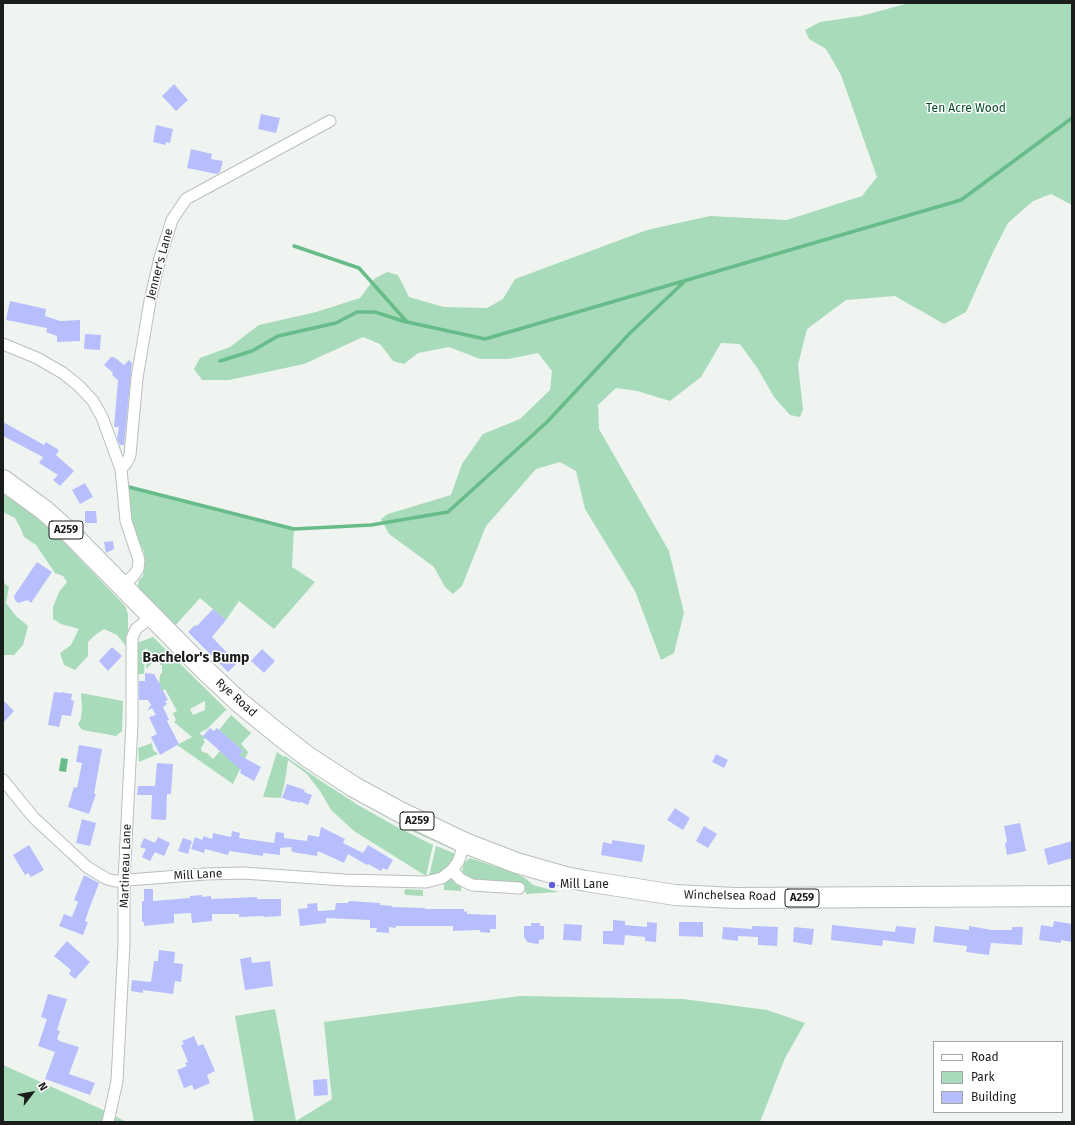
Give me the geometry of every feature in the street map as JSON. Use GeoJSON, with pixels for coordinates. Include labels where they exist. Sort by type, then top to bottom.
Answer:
{"type":"FeatureCollection","features":[{"type":"Feature","properties":{"kind":"highway","name":"Rye Road"},"geometry":{"type":"LineString","coordinates":[[3,480],[44,510],[70,533],[151,616],[240,702],[308,757],[376,800],[464,843],[517,863],[536,868]]}},
{"type":"Feature","properties":{"kind":"highway","name":"Winchelsea Road"},"geometry":{"type":"LineString","coordinates":[[536,868],[586,881],[675,895],[704,897],[1072,896]]}},
{"type":"Feature","properties":{"kind":"street","name":"Jenner's Lane"},"geometry":{"type":"LineString","coordinates":[[121,468],[127,462],[130,455],[137,378],[150,300],[160,258],[172,220],[186,199],[330,121]]}},
{"type":"Feature","properties":{"kind":"street"},"geometry":{"type":"LineString","coordinates":[[3,344],[37,358],[63,373],[79,386],[93,402],[102,417],[121,468],[126,521],[139,560],[138,569],[122,587]]}},
{"type":"Feature","properties":{"kind":"street","name":"Martineau Lane"},"geometry":{"type":"LineString","coordinates":[[108,1122],[117,1075],[124,944],[124,880],[132,723],[132,638],[136,629],[151,616]]}},
{"type":"Feature","properties":{"kind":"street","name":"Mill Lane"},"geometry":{"type":"LineString","coordinates":[[3,780],[34,818],[87,867],[107,879],[114,881],[205,874],[243,873],[344,880],[426,882],[442,878],[452,870]]}},
{"type":"Feature","properties":{"kind":"street"},"geometry":{"type":"LineString","coordinates":[[464,843],[458,862],[452,870],[460,879],[472,885],[519,888]]}},
{"type":"Feature","properties":{"kind":"green space","name":"Ten Acre Wood"},"geometry":{"type":"Polygon","coordinates":[[[909,3],[1072,3],[1072,205],[1051,194],[1033,201],[1008,223],[966,312],[944,324],[895,296],[846,300],[807,329],[798,365],[803,409],[800,417],[790,415],[774,397],[758,369],[740,344],[721,343],[701,377],[670,401],[637,391],[616,388],[598,405],[599,429],[669,551],[684,613],[674,653],[661,660],[635,591],[585,509],[576,471],[560,462],[536,469],[486,526],[462,586],[453,594],[445,587],[434,567],[389,534],[381,519],[388,514],[451,495],[462,464],[483,434],[520,419],[550,390],[552,371],[538,353],[508,359],[480,359],[449,347],[418,353],[404,364],[393,361],[380,344],[363,337],[304,364],[229,380],[202,380],[194,369],[200,358],[230,347],[259,325],[316,312],[360,298],[374,279],[387,272],[398,275],[409,297],[444,307],[487,308],[503,299],[515,279],[647,230],[710,216],[787,220],[862,196],[877,177],[841,75],[826,49],[809,39],[805,30],[820,22],[861,16],[909,3]]]}},
{"type":"Feature","properties":{"kind":"green space"},"geometry":{"type":"Polygon","coordinates":[[[125,486],[294,529],[292,567],[315,582],[274,629],[239,601],[226,620],[200,598],[175,626],[139,590],[139,580],[143,576],[145,566],[144,552],[133,529],[125,486]]]}},
{"type":"Feature","properties":{"kind":"green space"},"geometry":{"type":"Polygon","coordinates":[[[3,494],[19,504],[55,533],[125,606],[128,614],[126,646],[117,635],[104,629],[88,642],[88,656],[75,670],[64,665],[60,653],[71,645],[79,629],[61,624],[53,619],[53,607],[59,592],[67,582],[63,576],[55,573],[36,545],[24,537],[15,518],[3,512],[3,494]]]}},
{"type":"Feature","properties":{"kind":"green space"},"geometry":{"type":"Polygon","coordinates":[[[3,582],[9,587],[6,603],[16,616],[28,626],[23,645],[14,655],[3,655],[3,582]]]}},
{"type":"Feature","properties":{"kind":"green space"},"geometry":{"type":"Polygon","coordinates":[[[153,637],[228,711],[226,710],[207,729],[199,733],[206,738],[203,740],[205,742],[201,748],[202,752],[207,753],[213,759],[220,751],[233,762],[243,751],[219,730],[231,715],[251,733],[241,744],[248,752],[233,784],[177,745],[192,737],[174,722],[176,720],[173,713],[177,711],[165,689],[161,692],[159,688],[162,665],[160,665],[160,663],[152,663],[146,669],[147,653],[149,652],[147,649],[144,651],[144,674],[136,674],[137,643],[153,637]],[[205,701],[190,709],[193,715],[205,710],[205,701]]]}},
{"type":"Feature","properties":{"kind":"green space"},"geometry":{"type":"Polygon","coordinates":[[[81,693],[123,701],[122,731],[116,736],[83,730],[78,725],[81,718],[82,708],[81,693]]]}},
{"type":"Feature","properties":{"kind":"green space"},"geometry":{"type":"Polygon","coordinates":[[[152,743],[153,750],[158,754],[139,762],[138,748],[152,743]]]}},
{"type":"Feature","properties":{"kind":"green space"},"geometry":{"type":"Polygon","coordinates":[[[277,752],[358,805],[433,845],[426,876],[354,831],[331,810],[320,791],[307,774],[288,760],[281,798],[263,797],[277,752]]]}},
{"type":"Feature","properties":{"kind":"green space"},"geometry":{"type":"Polygon","coordinates":[[[359,799],[416,831],[451,847],[454,850],[416,833],[358,801],[359,799]]]}},
{"type":"Feature","properties":{"kind":"green space"},"geometry":{"type":"Polygon","coordinates":[[[436,846],[456,854],[452,862],[443,871],[429,876],[436,846]]]}},
{"type":"Feature","properties":{"kind":"green space"},"geometry":{"type":"Polygon","coordinates":[[[470,858],[517,874],[525,878],[533,885],[559,892],[526,894],[524,886],[472,880],[462,871],[464,863],[470,858]]]}},
{"type":"Feature","properties":{"kind":"green space"},"geometry":{"type":"Polygon","coordinates":[[[452,879],[461,885],[461,891],[444,890],[444,882],[452,879]]]}},
{"type":"Feature","properties":{"kind":"green space"},"geometry":{"type":"Polygon","coordinates":[[[405,889],[423,890],[423,896],[406,895],[404,893],[405,889]]]}},
{"type":"Feature","properties":{"kind":"green space"},"geometry":{"type":"Polygon","coordinates":[[[520,996],[683,999],[767,1010],[805,1023],[785,1058],[760,1122],[254,1122],[235,1016],[275,1009],[296,1121],[332,1099],[324,1022],[520,996]]]}},
{"type":"Feature","properties":{"kind":"green space"},"geometry":{"type":"Polygon","coordinates":[[[3,1065],[110,1113],[126,1122],[3,1122],[3,1065]]]}},
{"type":"Feature","properties":{"kind":"shaded area"},"geometry":{"type":"Polygon","coordinates":[[[61,758],[68,759],[66,772],[59,771],[61,758]]]}},
{"type":"Feature","properties":{"kind":"building"},"geometry":{"type":"Polygon","coordinates":[[[174,84],[188,100],[176,111],[162,96],[174,84]]]}},
{"type":"Feature","properties":{"kind":"building"},"geometry":{"type":"Polygon","coordinates":[[[261,114],[280,118],[276,133],[258,129],[261,114]]]}},
{"type":"Feature","properties":{"kind":"building"},"geometry":{"type":"Polygon","coordinates":[[[156,125],[173,129],[170,143],[166,142],[166,145],[153,142],[156,125]]]}},
{"type":"Feature","properties":{"kind":"building"},"geometry":{"type":"Polygon","coordinates":[[[191,149],[212,154],[211,159],[223,161],[220,172],[217,174],[187,168],[191,149]]]}},
{"type":"Feature","properties":{"kind":"building"},"geometry":{"type":"Polygon","coordinates":[[[10,301],[46,309],[45,316],[60,321],[80,320],[80,341],[57,342],[57,336],[46,332],[47,328],[6,320],[10,301]]]}},
{"type":"Feature","properties":{"kind":"building"},"geometry":{"type":"Polygon","coordinates":[[[85,334],[101,335],[100,350],[84,349],[85,334]]]}},
{"type":"Feature","properties":{"kind":"building"},"geometry":{"type":"Polygon","coordinates":[[[111,357],[114,357],[124,365],[129,360],[132,363],[124,445],[120,445],[117,439],[119,427],[114,427],[118,380],[104,365],[111,357]]]}},
{"type":"Feature","properties":{"kind":"building"},"geometry":{"type":"Polygon","coordinates":[[[3,422],[44,445],[46,442],[59,450],[56,455],[74,471],[60,486],[53,480],[58,475],[39,463],[43,457],[3,436],[3,422]]]}},
{"type":"Feature","properties":{"kind":"building"},"geometry":{"type":"Polygon","coordinates":[[[85,483],[93,497],[80,504],[72,490],[85,483]]]}},
{"type":"Feature","properties":{"kind":"building"},"geometry":{"type":"Polygon","coordinates":[[[85,511],[96,511],[97,523],[85,523],[85,511]]]}},
{"type":"Feature","properties":{"kind":"building"},"geometry":{"type":"Polygon","coordinates":[[[113,541],[114,549],[106,553],[104,542],[113,541]]]}},
{"type":"Feature","properties":{"kind":"building"},"geometry":{"type":"Polygon","coordinates":[[[37,562],[52,572],[31,603],[28,600],[18,603],[14,596],[37,562]]]}},
{"type":"Feature","properties":{"kind":"building"},"geometry":{"type":"Polygon","coordinates":[[[213,609],[226,620],[212,637],[237,663],[228,672],[188,632],[195,625],[197,626],[213,609]]]}},
{"type":"Feature","properties":{"kind":"building"},"geometry":{"type":"Polygon","coordinates":[[[112,647],[122,656],[108,671],[99,661],[112,647]]]}},
{"type":"Feature","properties":{"kind":"building"},"geometry":{"type":"Polygon","coordinates":[[[262,649],[275,661],[264,673],[251,661],[262,649]]]}},
{"type":"Feature","properties":{"kind":"building"},"geometry":{"type":"Polygon","coordinates":[[[145,673],[154,674],[161,686],[160,692],[162,689],[168,700],[165,701],[167,704],[163,707],[169,720],[167,720],[168,723],[179,744],[160,755],[151,737],[157,734],[149,717],[156,715],[152,708],[147,711],[151,705],[148,700],[139,700],[139,681],[145,681],[145,673]]]}},
{"type":"Feature","properties":{"kind":"building"},"geometry":{"type":"Polygon","coordinates":[[[54,692],[72,694],[71,700],[74,701],[71,716],[62,715],[59,727],[48,725],[54,692]]]}},
{"type":"Feature","properties":{"kind":"building"},"geometry":{"type":"Polygon","coordinates":[[[3,700],[14,711],[3,723],[3,700]]]}},
{"type":"Feature","properties":{"kind":"building"},"geometry":{"type":"Polygon","coordinates":[[[210,728],[214,731],[217,728],[243,751],[239,755],[261,767],[254,781],[240,773],[241,770],[203,736],[210,728]]]}},
{"type":"Feature","properties":{"kind":"building"},"geometry":{"type":"Polygon","coordinates":[[[79,745],[102,749],[94,794],[96,794],[89,814],[68,807],[74,787],[77,788],[82,763],[76,762],[79,745]]]}},
{"type":"Feature","properties":{"kind":"building"},"geometry":{"type":"Polygon","coordinates":[[[716,754],[728,760],[724,768],[712,762],[716,754]]]}},
{"type":"Feature","properties":{"kind":"building"},"geometry":{"type":"Polygon","coordinates":[[[157,763],[173,764],[171,794],[167,794],[166,820],[151,819],[152,795],[137,795],[138,786],[155,786],[157,763]]]}},
{"type":"Feature","properties":{"kind":"building"},"geometry":{"type":"Polygon","coordinates":[[[287,784],[305,790],[304,792],[312,795],[308,805],[282,798],[287,784]]]}},
{"type":"Feature","properties":{"kind":"building"},"geometry":{"type":"Polygon","coordinates":[[[675,808],[690,818],[683,830],[667,820],[675,808]]]}},
{"type":"Feature","properties":{"kind":"building"},"geometry":{"type":"Polygon","coordinates":[[[82,819],[96,823],[90,846],[76,843],[82,819]]]}},
{"type":"Feature","properties":{"kind":"building"},"geometry":{"type":"Polygon","coordinates":[[[1020,823],[1026,851],[1007,855],[1005,843],[1007,842],[1004,826],[1020,823]]]}},
{"type":"Feature","properties":{"kind":"building"},"geometry":{"type":"Polygon","coordinates":[[[704,826],[717,834],[708,848],[696,841],[704,826]]]}},
{"type":"Feature","properties":{"kind":"building"},"geometry":{"type":"Polygon","coordinates":[[[321,827],[345,839],[343,843],[363,853],[368,845],[393,860],[387,870],[383,868],[381,871],[348,854],[344,863],[318,851],[317,856],[292,852],[291,847],[280,848],[280,855],[263,853],[263,856],[229,851],[228,855],[205,849],[204,853],[191,849],[195,837],[202,840],[204,836],[212,839],[213,833],[231,837],[232,831],[240,833],[239,838],[274,843],[276,832],[284,833],[284,838],[307,841],[308,835],[319,837],[321,827]]]}},
{"type":"Feature","properties":{"kind":"building"},"geometry":{"type":"Polygon","coordinates":[[[158,837],[170,843],[164,856],[155,852],[150,861],[142,857],[146,849],[140,847],[144,838],[155,843],[158,837]]]}},
{"type":"Feature","properties":{"kind":"building"},"geometry":{"type":"Polygon","coordinates":[[[183,838],[192,841],[188,854],[178,851],[183,838]]]}},
{"type":"Feature","properties":{"kind":"building"},"geometry":{"type":"Polygon","coordinates":[[[612,840],[645,845],[642,862],[601,855],[603,842],[612,844],[612,840]]]}},
{"type":"Feature","properties":{"kind":"building"},"geometry":{"type":"Polygon","coordinates":[[[1072,841],[1072,858],[1048,865],[1044,849],[1072,841]]]}},
{"type":"Feature","properties":{"kind":"building"},"geometry":{"type":"Polygon","coordinates":[[[29,845],[44,870],[31,877],[28,873],[25,875],[13,855],[29,845]]]}},
{"type":"Feature","properties":{"kind":"building"},"geometry":{"type":"Polygon","coordinates":[[[84,875],[99,883],[85,921],[88,922],[83,935],[59,926],[64,914],[72,917],[78,902],[74,900],[84,875]]]}},
{"type":"Feature","properties":{"kind":"building"},"geometry":{"type":"Polygon","coordinates":[[[144,889],[153,889],[153,901],[190,898],[190,896],[202,895],[202,897],[211,896],[211,899],[257,897],[257,899],[281,899],[281,916],[239,917],[239,914],[212,914],[212,921],[192,923],[191,913],[174,914],[174,923],[144,926],[144,922],[142,922],[142,901],[144,901],[144,889]]]}},
{"type":"Feature","properties":{"kind":"building"},"geometry":{"type":"Polygon","coordinates":[[[349,901],[380,903],[380,905],[392,907],[464,909],[464,912],[467,911],[467,914],[496,915],[496,929],[490,929],[490,933],[480,932],[480,930],[453,931],[453,926],[396,926],[396,928],[389,927],[389,933],[376,932],[377,928],[370,928],[370,920],[326,918],[326,923],[300,926],[298,909],[308,908],[307,904],[317,903],[318,911],[335,910],[336,903],[348,903],[349,901]]]}},
{"type":"Feature","properties":{"kind":"building"},"geometry":{"type":"Polygon","coordinates":[[[613,920],[625,921],[625,925],[647,927],[647,922],[657,923],[656,942],[645,941],[645,937],[625,935],[624,945],[603,944],[603,931],[613,931],[613,920]]]}},
{"type":"Feature","properties":{"kind":"building"},"geometry":{"type":"Polygon","coordinates":[[[1054,921],[1072,924],[1072,942],[1061,940],[1061,943],[1039,940],[1041,925],[1053,927],[1054,921]]]}},
{"type":"Feature","properties":{"kind":"building"},"geometry":{"type":"Polygon","coordinates":[[[679,922],[703,922],[703,937],[679,936],[679,922]]]}},
{"type":"Feature","properties":{"kind":"building"},"geometry":{"type":"Polygon","coordinates":[[[531,923],[540,923],[540,926],[544,926],[544,939],[539,940],[539,943],[537,944],[527,942],[524,938],[524,926],[531,926],[531,923]]]}},
{"type":"Feature","properties":{"kind":"building"},"geometry":{"type":"Polygon","coordinates":[[[564,924],[582,925],[581,941],[563,940],[564,924]]]}},
{"type":"Feature","properties":{"kind":"building"},"geometry":{"type":"Polygon","coordinates":[[[832,925],[895,932],[896,926],[916,928],[914,944],[883,940],[882,946],[831,940],[832,925]]]}},
{"type":"Feature","properties":{"kind":"building"},"geometry":{"type":"Polygon","coordinates":[[[752,926],[778,927],[777,946],[758,945],[758,937],[738,936],[738,941],[722,939],[723,927],[752,929],[752,926]]]}},
{"type":"Feature","properties":{"kind":"building"},"geometry":{"type":"Polygon","coordinates":[[[935,926],[969,930],[969,926],[992,930],[1012,930],[1012,927],[1023,927],[1022,945],[991,943],[989,955],[966,952],[967,946],[933,942],[935,926]]]}},
{"type":"Feature","properties":{"kind":"building"},"geometry":{"type":"Polygon","coordinates":[[[794,927],[814,929],[812,945],[793,942],[794,927]]]}},
{"type":"Feature","properties":{"kind":"building"},"geometry":{"type":"Polygon","coordinates":[[[67,941],[90,962],[75,979],[69,974],[71,970],[54,956],[67,941]]]}},
{"type":"Feature","properties":{"kind":"building"},"geometry":{"type":"Polygon","coordinates":[[[159,950],[175,952],[174,963],[183,964],[181,982],[175,981],[173,994],[143,990],[143,993],[131,991],[132,980],[151,982],[154,961],[158,961],[159,950]]]}},
{"type":"Feature","properties":{"kind":"building"},"geometry":{"type":"Polygon","coordinates":[[[251,957],[252,963],[270,961],[273,986],[245,990],[240,959],[251,957]]]}},
{"type":"Feature","properties":{"kind":"building"},"geometry":{"type":"Polygon","coordinates":[[[48,994],[67,999],[57,1030],[60,1031],[57,1039],[79,1047],[69,1074],[95,1083],[90,1095],[45,1079],[55,1052],[38,1046],[47,1019],[41,1017],[48,994]]]}},
{"type":"Feature","properties":{"kind":"building"},"geometry":{"type":"Polygon","coordinates":[[[194,1036],[198,1046],[203,1044],[215,1071],[207,1075],[210,1083],[194,1090],[192,1085],[184,1088],[177,1070],[187,1066],[185,1063],[188,1062],[181,1045],[184,1044],[182,1041],[194,1036]]]}},
{"type":"Feature","properties":{"kind":"building"},"geometry":{"type":"Polygon","coordinates":[[[327,1079],[328,1095],[314,1096],[313,1080],[327,1079]]]}},
{"type":"Feature","properties":{"kind":"waterway"},"geometry":{"type":"LineString","coordinates":[[294,246],[359,268],[407,322],[485,339],[961,200],[1072,118]]}},
{"type":"Feature","properties":{"kind":"waterway"},"geometry":{"type":"LineString","coordinates":[[125,486],[294,529],[371,525],[448,512],[547,422],[631,332],[684,282]]}},
{"type":"Feature","properties":{"kind":"waterway"},"geometry":{"type":"LineString","coordinates":[[220,361],[252,351],[278,336],[336,323],[357,312],[375,312],[406,322]]}},
{"type":"Feature","properties":{"kind":"place","name":"Mill Lane"},"geometry":{"type":"Point","coordinates":[552,885]}},
{"type":"Feature","properties":{"kind":"district","name":"Bachelor's Bump"},"geometry":{"type":"Point","coordinates":[196,658]}}]}
